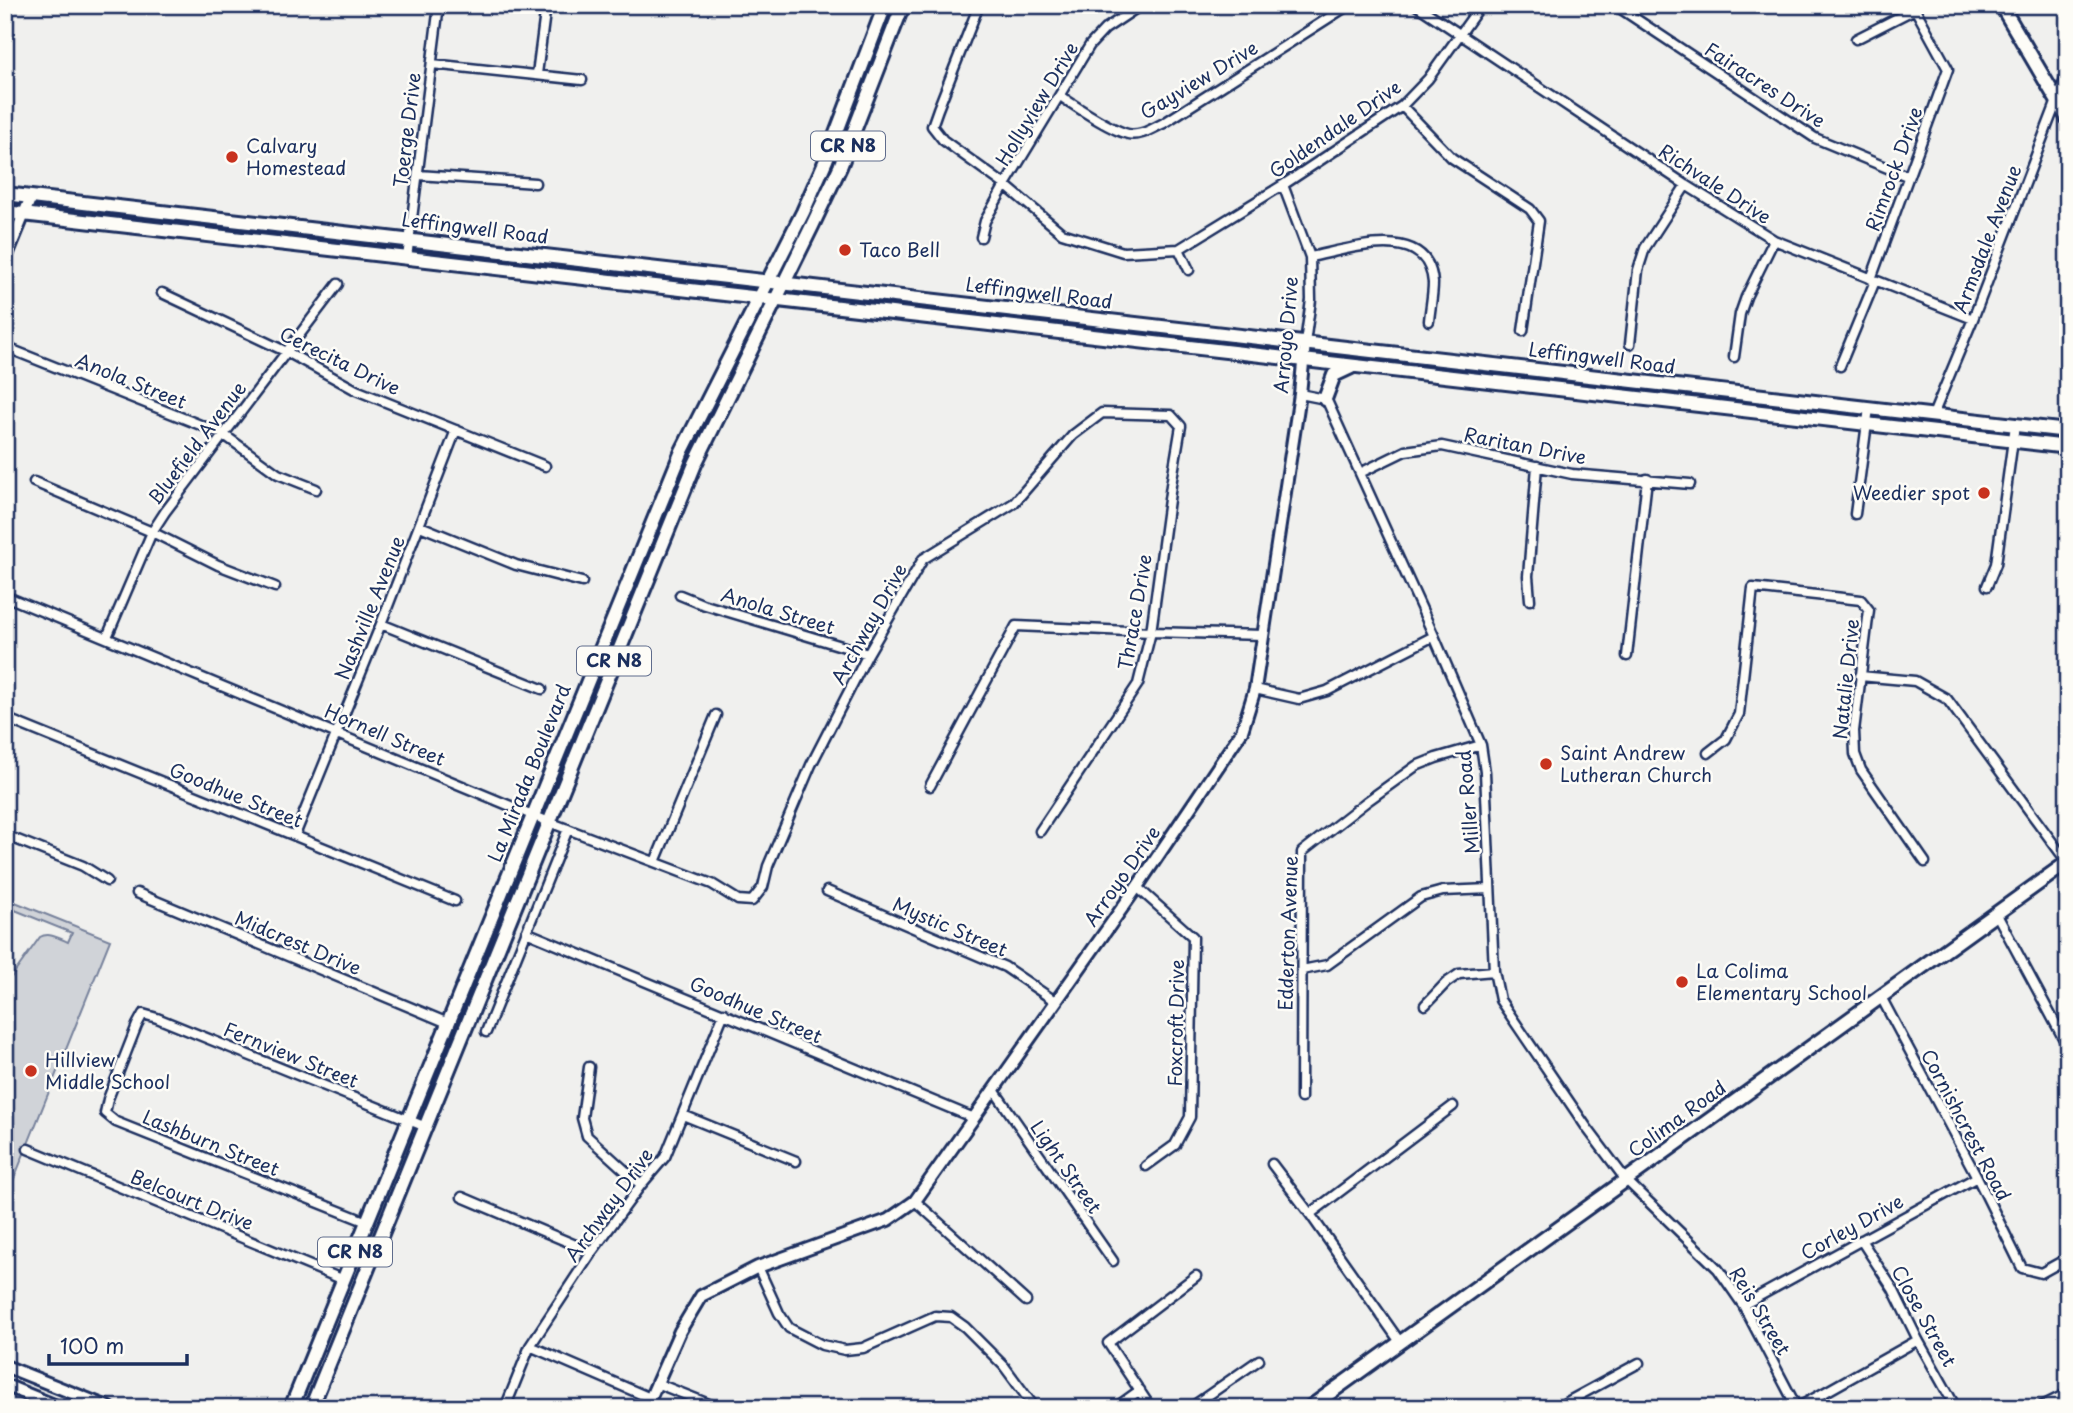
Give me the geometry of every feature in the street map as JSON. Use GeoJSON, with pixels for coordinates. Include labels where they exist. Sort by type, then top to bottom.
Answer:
{"type":"FeatureCollection","features":[{"type":"Feature","properties":{"kind":"main road","name":"La Mirada Boulevard"},"geometry":{"type":"LineString","coordinates":[[291,1408],[682,451],[803,212],[826,160],[885,5]]}},
{"type":"Feature","properties":{"kind":"main road","name":"La Mirada Boulevard"},"geometry":{"type":"LineString","coordinates":[[311,1408],[695,464],[839,167],[903,5]]}},
{"type":"Feature","properties":{"kind":"main road"},"geometry":{"type":"LineString","coordinates":[[2001,5],[2068,120]]}},
{"type":"Feature","properties":{"kind":"main road","name":"Leffingwell Road"},"geometry":{"type":"LineString","coordinates":[[5,194],[2068,431]]}},
{"type":"Feature","properties":{"kind":"main road","name":"Leffingwell Road"},"geometry":{"type":"LineString","coordinates":[[5,212],[2068,447]]}},
{"type":"Feature","properties":{"kind":"main road"},"geometry":{"type":"LineString","coordinates":[[1325,399],[1334,375],[1353,366]]}},
{"type":"Feature","properties":{"kind":"main road","name":"Colima Road"},"geometry":{"type":"LineString","coordinates":[[1309,1408],[2067,862]]}},
{"type":"Feature","properties":{"kind":"street","name":"Toerge Drive"},"geometry":{"type":"LineString","coordinates":[[407,258],[439,5]]}},
{"type":"Feature","properties":{"kind":"street"},"geometry":{"type":"LineString","coordinates":[[537,75],[546,5]]}},
{"type":"Feature","properties":{"kind":"street","name":"Goldendale Drive"},"geometry":{"type":"LineString","coordinates":[[979,5],[933,126],[943,140],[1005,185],[1062,233],[1124,252],[1179,249],[1283,185],[1402,106],[1428,79],[1481,5]]}},
{"type":"Feature","properties":{"kind":"street","name":"Hollyview Drive"},"geometry":{"type":"LineString","coordinates":[[981,237],[985,221],[1005,185],[1090,45],[1105,29],[1142,5]]}},
{"type":"Feature","properties":{"kind":"street","name":"Gayview Drive"},"geometry":{"type":"LineString","coordinates":[[1060,96],[1115,129],[1129,135],[1144,132],[1164,123],[1349,5]]}},
{"type":"Feature","properties":{"kind":"street"},"geometry":{"type":"LineString","coordinates":[[1416,5],[1461,35]]}},
{"type":"Feature","properties":{"kind":"street","name":"Fairacres Drive"},"geometry":{"type":"LineString","coordinates":[[1615,5],[1815,138],[1907,176]]}},
{"type":"Feature","properties":{"kind":"street"},"geometry":{"type":"LineString","coordinates":[[1856,39],[1914,7]]}},
{"type":"Feature","properties":{"kind":"street","name":"Rimrock Drive"},"geometry":{"type":"LineString","coordinates":[[1840,366],[1948,69],[1914,7]]}},
{"type":"Feature","properties":{"kind":"street","name":"Richvale Drive"},"geometry":{"type":"LineString","coordinates":[[1461,35],[1686,185],[1774,240],[1973,319]]}},
{"type":"Feature","properties":{"kind":"street"},"geometry":{"type":"LineString","coordinates":[[432,64],[582,80]]}},
{"type":"Feature","properties":{"kind":"street","name":"Armsdale Avenue"},"geometry":{"type":"LineString","coordinates":[[1933,415],[2068,72]]}},
{"type":"Feature","properties":{"kind":"street"},"geometry":{"type":"LineString","coordinates":[[1402,106],[1452,158],[1530,209],[1539,221],[1523,331]]}},
{"type":"Feature","properties":{"kind":"street"},"geometry":{"type":"LineString","coordinates":[[418,174],[535,183]]}},
{"type":"Feature","properties":{"kind":"street","name":"Arroyo Drive"},"geometry":{"type":"LineString","coordinates":[[648,1403],[680,1331],[701,1296],[758,1267],[888,1220],[915,1202],[1137,887],[1242,731],[1255,689],[1300,394],[1311,300],[1310,257],[1283,185]]}},
{"type":"Feature","properties":{"kind":"street"},"geometry":{"type":"LineString","coordinates":[[1630,344],[1638,270],[1645,248],[1686,185]]}},
{"type":"Feature","properties":{"kind":"street"},"geometry":{"type":"LineString","coordinates":[[5,260],[31,197]]}},
{"type":"Feature","properties":{"kind":"street"},"geometry":{"type":"LineString","coordinates":[[1734,357],[1743,305],[1774,240]]}},
{"type":"Feature","properties":{"kind":"street"},"geometry":{"type":"LineString","coordinates":[[1310,257],[1386,243],[1417,251],[1429,267],[1433,284],[1429,321]]}},
{"type":"Feature","properties":{"kind":"street"},"geometry":{"type":"LineString","coordinates":[[1179,249],[1189,270]]}},
{"type":"Feature","properties":{"kind":"street","name":"Bluefield Avenue"},"geometry":{"type":"LineString","coordinates":[[107,637],[152,532],[338,284]]}},
{"type":"Feature","properties":{"kind":"street","name":"Cerecita Drive"},"geometry":{"type":"LineString","coordinates":[[162,293],[287,352],[356,390],[545,466]]}},
{"type":"Feature","properties":{"kind":"street","name":"Anola Street"},"geometry":{"type":"LineString","coordinates":[[5,347],[223,434],[278,474],[316,489]]}},
{"type":"Feature","properties":{"kind":"street"},"geometry":{"type":"LineString","coordinates":[[1300,394],[1325,399]]}},
{"type":"Feature","properties":{"kind":"street","name":"Miller Road"},"geometry":{"type":"LineString","coordinates":[[1325,399],[1481,745],[1485,772],[1494,971],[1500,1000],[1587,1128],[1626,1180]]}},
{"type":"Feature","properties":{"kind":"street"},"geometry":{"type":"LineString","coordinates":[[1855,514],[1869,408]]}},
{"type":"Feature","properties":{"kind":"street","name":"Archway Drive"},"geometry":{"type":"LineString","coordinates":[[752,901],[763,887],[768,866],[811,765],[868,654],[923,559],[1014,503],[1073,435],[1102,413],[1171,415]]}},
{"type":"Feature","properties":{"kind":"street","name":"Thrace Drive"},"geometry":{"type":"LineString","coordinates":[[1040,831],[1138,684],[1151,632],[1181,426],[1171,415]]}},
{"type":"Feature","properties":{"kind":"street"},"geometry":{"type":"LineString","coordinates":[[1987,586],[1996,564],[2015,425]]}},
{"type":"Feature","properties":{"kind":"street","name":"Nashville Avenue"},"geometry":{"type":"LineString","coordinates":[[295,835],[456,430]]}},
{"type":"Feature","properties":{"kind":"street","name":"Raritan Drive"},"geometry":{"type":"LineString","coordinates":[[1360,473],[1405,451],[1442,446],[1572,474],[1690,484]]}},
{"type":"Feature","properties":{"kind":"street"},"geometry":{"type":"LineString","coordinates":[[1530,600],[1528,576],[1537,466]]}},
{"type":"Feature","properties":{"kind":"street"},"geometry":{"type":"LineString","coordinates":[[1627,656],[1647,479]]}},
{"type":"Feature","properties":{"kind":"street"},"geometry":{"type":"LineString","coordinates":[[34,482],[152,532],[218,565],[275,587]]}},
{"type":"Feature","properties":{"kind":"street"},"geometry":{"type":"LineString","coordinates":[[420,526],[516,565],[582,582]]}},
{"type":"Feature","properties":{"kind":"street","name":"Natalie Drive"},"geometry":{"type":"LineString","coordinates":[[1708,753],[1726,739],[1739,714],[1753,588],[1861,600],[1869,610],[1854,731],[1855,754],[1861,770],[1925,862]]}},
{"type":"Feature","properties":{"kind":"street","name":"Anola Street"},"geometry":{"type":"LineString","coordinates":[[680,595],[868,654]]}},
{"type":"Feature","properties":{"kind":"street","name":"Hornell Street"},"geometry":{"type":"LineString","coordinates":[[5,596],[568,829],[712,884],[738,900],[752,901]]}},
{"type":"Feature","properties":{"kind":"street"},"geometry":{"type":"LineString","coordinates":[[381,624],[542,689]]}},
{"type":"Feature","properties":{"kind":"street"},"geometry":{"type":"LineString","coordinates":[[930,786],[1016,626],[1263,635]]}},
{"type":"Feature","properties":{"kind":"street"},"geometry":{"type":"LineString","coordinates":[[1255,689],[1299,699],[1327,691],[1434,636]]}},
{"type":"Feature","properties":{"kind":"street"},"geometry":{"type":"LineString","coordinates":[[1860,676],[1915,681],[1947,699],[2067,862]]}},
{"type":"Feature","properties":{"kind":"street"},"geometry":{"type":"LineString","coordinates":[[655,862],[716,715]]}},
{"type":"Feature","properties":{"kind":"street","name":"Goodhue Street"},"geometry":{"type":"LineString","coordinates":[[5,719],[455,901]]}},
{"type":"Feature","properties":{"kind":"street","name":"Edderton Avenue"},"geometry":{"type":"LineString","coordinates":[[1301,1098],[1302,852],[1416,766],[1481,745]]}},
{"type":"Feature","properties":{"kind":"street"},"geometry":{"type":"LineString","coordinates":[[486,1032],[568,829]]}},
{"type":"Feature","properties":{"kind":"street"},"geometry":{"type":"LineString","coordinates":[[5,835],[83,866],[107,881]]}},
{"type":"Feature","properties":{"kind":"street","name":"Foxcroft Drive"},"geometry":{"type":"LineString","coordinates":[[1137,887],[1193,937],[1190,1117],[1175,1145],[1146,1166]]}},
{"type":"Feature","properties":{"kind":"street"},"geometry":{"type":"LineString","coordinates":[[1302,970],[1327,965],[1421,897],[1443,891],[1490,889]]}},
{"type":"Feature","properties":{"kind":"street","name":"Mystic Street"},"geometry":{"type":"LineString","coordinates":[[827,891],[1005,967],[1055,1001]]}},
{"type":"Feature","properties":{"kind":"street","name":"Midcrest Drive"},"geometry":{"type":"LineString","coordinates":[[137,893],[448,1023]]}},
{"type":"Feature","properties":{"kind":"street"},"geometry":{"type":"LineString","coordinates":[[1996,913],[2068,1047]]}},
{"type":"Feature","properties":{"kind":"street","name":"Goodhue Street"},"geometry":{"type":"LineString","coordinates":[[527,932],[974,1118]]}},
{"type":"Feature","properties":{"kind":"street"},"geometry":{"type":"LineString","coordinates":[[1425,1005],[1446,983],[1459,974],[1494,971]]}},
{"type":"Feature","properties":{"kind":"street","name":"Cornishcrest Road"},"geometry":{"type":"LineString","coordinates":[[1881,997],[2022,1268],[2041,1273],[2068,1258]]}},
{"type":"Feature","properties":{"kind":"street","name":"Archway Drive"},"geometry":{"type":"LineString","coordinates":[[505,1408],[530,1346],[592,1252],[665,1157],[724,1013]]}},
{"type":"Feature","properties":{"kind":"street","name":"Fernview Street"},"geometry":{"type":"LineString","coordinates":[[143,1014],[426,1127]]}},
{"type":"Feature","properties":{"kind":"street","name":"Lashburn Street"},"geometry":{"type":"LineString","coordinates":[[143,1014],[105,1113],[116,1122],[367,1223]]}},
{"type":"Feature","properties":{"kind":"street"},"geometry":{"type":"LineString","coordinates":[[589,1067],[582,1118],[587,1136],[641,1185]]}},
{"type":"Feature","properties":{"kind":"street","name":"Light Street"},"geometry":{"type":"LineString","coordinates":[[994,1090],[1113,1261]]}},
{"type":"Feature","properties":{"kind":"street"},"geometry":{"type":"LineString","coordinates":[[1310,1214],[1453,1106]]}},
{"type":"Feature","properties":{"kind":"street"},"geometry":{"type":"LineString","coordinates":[[683,1115],[796,1161]]}},
{"type":"Feature","properties":{"kind":"street","name":"Belcourt Drive"},"geometry":{"type":"LineString","coordinates":[[28,1149],[344,1280]]}},
{"type":"Feature","properties":{"kind":"street"},"geometry":{"type":"LineString","coordinates":[[1272,1164],[1400,1342]]}},
{"type":"Feature","properties":{"kind":"street","name":"Corley Drive"},"geometry":{"type":"LineString","coordinates":[[1743,1305],[1977,1177]]}},
{"type":"Feature","properties":{"kind":"street","name":"Reis Street"},"geometry":{"type":"LineString","coordinates":[[1626,1180],[1718,1269],[1743,1305],[1797,1408]]}},
{"type":"Feature","properties":{"kind":"street"},"geometry":{"type":"LineString","coordinates":[[462,1197],[592,1252]]}},
{"type":"Feature","properties":{"kind":"street"},"geometry":{"type":"LineString","coordinates":[[915,1202],[1026,1301]]}},
{"type":"Feature","properties":{"kind":"street","name":"Close Street"},"geometry":{"type":"LineString","coordinates":[[1861,1240],[1893,1289],[1956,1408]]}},
{"type":"Feature","properties":{"kind":"street"},"geometry":{"type":"LineString","coordinates":[[758,1267],[779,1313],[789,1328],[822,1345],[845,1350],[863,1348],[935,1316],[951,1317],[965,1326],[1004,1366],[1035,1408]]}},
{"type":"Feature","properties":{"kind":"street"},"geometry":{"type":"LineString","coordinates":[[1151,1408],[1108,1343],[1196,1276]]}},
{"type":"Feature","properties":{"kind":"street"},"geometry":{"type":"LineString","coordinates":[[1797,1408],[1918,1340]]}},
{"type":"Feature","properties":{"kind":"street"},"geometry":{"type":"LineString","coordinates":[[530,1346],[648,1403]]}},
{"type":"Feature","properties":{"kind":"street"},"geometry":{"type":"LineString","coordinates":[[1190,1408],[1259,1360]]}},
{"type":"Feature","properties":{"kind":"street"},"geometry":{"type":"LineString","coordinates":[[1558,1407],[1639,1363]]}},
{"type":"Feature","properties":{"kind":"street"},"geometry":{"type":"LineString","coordinates":[[5,1366],[110,1408]]}},
{"type":"Feature","properties":{"kind":"street"},"geometry":{"type":"LineString","coordinates":[[656,1383],[719,1408]]}},
{"type":"Feature","properties":{"kind":"street"},"geometry":{"type":"LineString","coordinates":[[5,1385],[61,1408]]}},
{"type":"Feature","properties":{"kind":"street"},"geometry":{"type":"LineString","coordinates":[[1115,1408],[1140,1390]]}},
{"type":"Feature","properties":{"kind":"street"},"geometry":{"type":"LineString","coordinates":[[2038,1408],[2068,1393]]}},
{"type":"Feature","properties":{"kind":"shaded area","name":"Hillview Middle School"},"geometry":{"type":"Polygon","coordinates":[[[5,898],[110,940],[5,1201],[5,986],[40,937],[50,935],[68,942],[72,933],[5,906],[5,898]]]}},
{"type":"Feature","properties":{"kind":"place","name":"Calvary Homestead"},"geometry":{"type":"Point","coordinates":[232,157]}},
{"type":"Feature","properties":{"kind":"place","name":"Taco Bell"},"geometry":{"type":"Point","coordinates":[845,250]}},
{"type":"Feature","properties":{"kind":"place","name":"Weedier spot"},"geometry":{"type":"Point","coordinates":[1984,493]}},
{"type":"Feature","properties":{"kind":"place","name":"Saint Andrew Lutheran Church"},"geometry":{"type":"Point","coordinates":[1546,764]}},
{"type":"Feature","properties":{"kind":"place","name":"La Colima Elementary School"},"geometry":{"type":"Point","coordinates":[1682,982]}},
{"type":"Feature","properties":{"kind":"place","name":"Hillview Middle School"},"geometry":{"type":"Point","coordinates":[31,1071]}}]}
